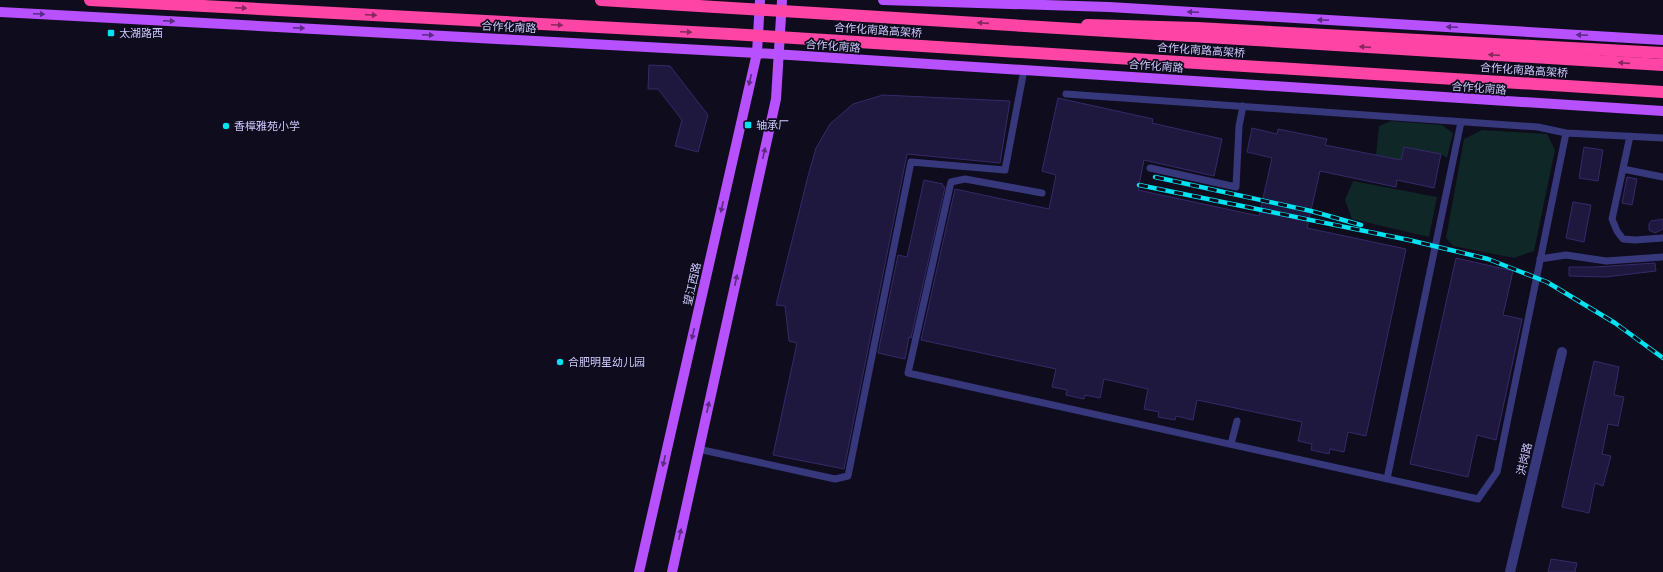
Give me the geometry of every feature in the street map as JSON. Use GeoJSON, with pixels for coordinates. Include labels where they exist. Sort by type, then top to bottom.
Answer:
{"type":"FeatureCollection","features":[{"type":"Feature","properties":{"kind":"highway","name":"合作化南路高架桥"},"geometry":{"type":"LineString","coordinates":[[90,0],[730,34],[1663,92]]}},
{"type":"Feature","properties":{"kind":"highway","name":"合作化南路高架桥"},"geometry":{"type":"LineString","coordinates":[[601,0],[1663,65]]}},
{"type":"Feature","properties":{"kind":"highway"},"geometry":{"type":"LineString","coordinates":[[1009,25],[1103,25],[1197,28],[1663,53]]}},
{"type":"Feature","properties":{"kind":"main road","name":"望江西路"},"geometry":{"type":"LineString","coordinates":[[639,572],[757,52],[760,0]]}},
{"type":"Feature","properties":{"kind":"main road"},"geometry":{"type":"LineString","coordinates":[[672,572],[776,99],[782,0]]}},
{"type":"Feature","properties":{"kind":"main road"},"geometry":{"type":"LineString","coordinates":[[883,0],[1110,3],[1663,40]]}},
{"type":"Feature","properties":{"kind":"main road","name":"合作化南路"},"geometry":{"type":"LineString","coordinates":[[0,12],[757,52],[1663,112]]}},
{"type":"Feature","properties":{"kind":"street","name":"洪岗路"},"geometry":{"type":"LineString","coordinates":[[1510,572],[1562,352]]}},
{"type":"Feature","properties":{"kind":"lane"},"geometry":{"type":"LineString","coordinates":[[698,449],[835,479],[848,476],[911,162],[1005,170],[1024,70]]}},
{"type":"Feature","properties":{"kind":"lane"},"geometry":{"type":"LineString","coordinates":[[1066,94],[1538,127],[1566,133],[1663,138]]}},
{"type":"Feature","properties":{"kind":"lane"},"geometry":{"type":"LineString","coordinates":[[1150,168],[1236,187],[1239,126],[1243,106]]}},
{"type":"Feature","properties":{"kind":"lane"},"geometry":{"type":"LineString","coordinates":[[1387,478],[1461,122]]}},
{"type":"Feature","properties":{"kind":"lane"},"geometry":{"type":"LineString","coordinates":[[1042,194],[965,179],[951,182],[908,373],[1478,499],[1497,472],[1566,133]]}},
{"type":"Feature","properties":{"kind":"lane"},"geometry":{"type":"LineString","coordinates":[[1630,136],[1612,220],[1623,239],[1635,240],[1663,238]]}},
{"type":"Feature","properties":{"kind":"lane"},"geometry":{"type":"LineString","coordinates":[[1623,169],[1663,176]]}},
{"type":"Feature","properties":{"kind":"lane"},"geometry":{"type":"LineString","coordinates":[[1540,259],[1566,255],[1606,261],[1663,257]]}},
{"type":"Feature","properties":{"kind":"lane"},"geometry":{"type":"LineString","coordinates":[[1231,444],[1237,421]]}},
{"type":"Feature","properties":{"kind":"green space"},"geometry":{"type":"Polygon","coordinates":[[[1391,121],[1442,125],[1453,133],[1447,158],[1441,154],[1404,147],[1401,160],[1376,155],[1379,126],[1391,121]]]}},
{"type":"Feature","properties":{"kind":"green space"},"geometry":{"type":"Polygon","coordinates":[[[1482,130],[1547,134],[1555,150],[1534,251],[1514,258],[1453,246],[1446,238],[1464,139],[1482,130]]]}},
{"type":"Feature","properties":{"kind":"green space"},"geometry":{"type":"Polygon","coordinates":[[[1353,181],[1437,197],[1429,237],[1352,219],[1345,200],[1353,181]]]}},
{"type":"Feature","properties":{"kind":"building"},"geometry":{"type":"Polygon","coordinates":[[[649,65],[670,66],[708,115],[698,152],[675,146],[682,120],[658,89],[648,89],[649,65]]]}},
{"type":"Feature","properties":{"kind":"building"},"geometry":{"type":"Polygon","coordinates":[[[883,95],[1010,101],[1000,163],[907,154],[844,469],[773,455],[797,343],[789,341],[785,306],[776,305],[816,148],[830,124],[853,104],[883,95]]]}},
{"type":"Feature","properties":{"kind":"building"},"geometry":{"type":"Polygon","coordinates":[[[1058,98],[1153,119],[1152,123],[1222,139],[1214,176],[1144,160],[1138,190],[1259,216],[1272,158],[1247,152],[1252,128],[1277,134],[1278,129],[1327,139],[1325,145],[1401,160],[1404,147],[1441,154],[1434,188],[1397,180],[1396,187],[1320,171],[1307,228],[1406,249],[1366,436],[1348,432],[1344,452],[1330,449],[1329,454],[1311,450],[1312,444],[1298,441],[1302,422],[1197,400],[1193,420],[1176,416],[1175,420],[1158,417],[1159,412],[1144,409],[1148,389],[1104,379],[1100,398],[1085,395],[1084,399],[1066,395],[1067,390],[1052,387],[1056,369],[921,340],[955,189],[1049,209],[1056,175],[1042,171],[1058,98]]]}},
{"type":"Feature","properties":{"kind":"building"},"geometry":{"type":"Polygon","coordinates":[[[1584,147],[1603,150],[1598,181],[1579,178],[1584,147]]]}},
{"type":"Feature","properties":{"kind":"building"},"geometry":{"type":"Polygon","coordinates":[[[1627,177],[1637,179],[1632,205],[1622,203],[1627,177]]]}},
{"type":"Feature","properties":{"kind":"building"},"geometry":{"type":"Polygon","coordinates":[[[924,180],[943,184],[942,186],[945,187],[905,359],[878,353],[898,255],[907,257],[924,180]]]}},
{"type":"Feature","properties":{"kind":"building"},"geometry":{"type":"Polygon","coordinates":[[[1573,202],[1591,205],[1584,242],[1566,238],[1573,202]]]}},
{"type":"Feature","properties":{"kind":"building"},"geometry":{"type":"Polygon","coordinates":[[[1663,219],[1663,229],[1655,233],[1649,230],[1649,224],[1651,221],[1663,219]]]}},
{"type":"Feature","properties":{"kind":"building"},"geometry":{"type":"Polygon","coordinates":[[[1456,258],[1513,271],[1503,315],[1522,319],[1496,440],[1477,435],[1468,477],[1410,464],[1456,258]]]}},
{"type":"Feature","properties":{"kind":"building"},"geometry":{"type":"Polygon","coordinates":[[[1655,263],[1656,271],[1605,277],[1569,276],[1569,267],[1595,267],[1655,263]]]}},
{"type":"Feature","properties":{"kind":"building"},"geometry":{"type":"Polygon","coordinates":[[[1594,361],[1619,367],[1614,395],[1624,397],[1618,426],[1608,424],[1602,454],[1611,456],[1603,486],[1595,483],[1589,513],[1562,507],[1594,361]]]}},
{"type":"Feature","properties":{"kind":"building"},"geometry":{"type":"Polygon","coordinates":[[[1551,559],[1577,563],[1575,572],[1548,572],[1551,559]]]}},
{"type":"Feature","properties":{"kind":"railway"},"geometry":{"type":"LineString","coordinates":[[1155,177],[1311,211],[1361,225]]}},
{"type":"Feature","properties":{"kind":"railway"},"geometry":{"type":"LineString","coordinates":[[1139,185],[1409,240],[1488,259],[1547,282],[1615,323],[1663,358]]}},
{"type":"Feature","properties":{"kind":"place","name":"太湖路西"},"geometry":{"type":"Point","coordinates":[111,33]}},
{"type":"Feature","properties":{"kind":"place","name":"轴承厂"},"geometry":{"type":"Point","coordinates":[748,125]}},
{"type":"Feature","properties":{"kind":"place","name":"香樟雅苑小学"},"geometry":{"type":"Point","coordinates":[226,126]}},
{"type":"Feature","properties":{"kind":"place","name":"合肥明星幼儿园"},"geometry":{"type":"Point","coordinates":[560,362]}}]}
